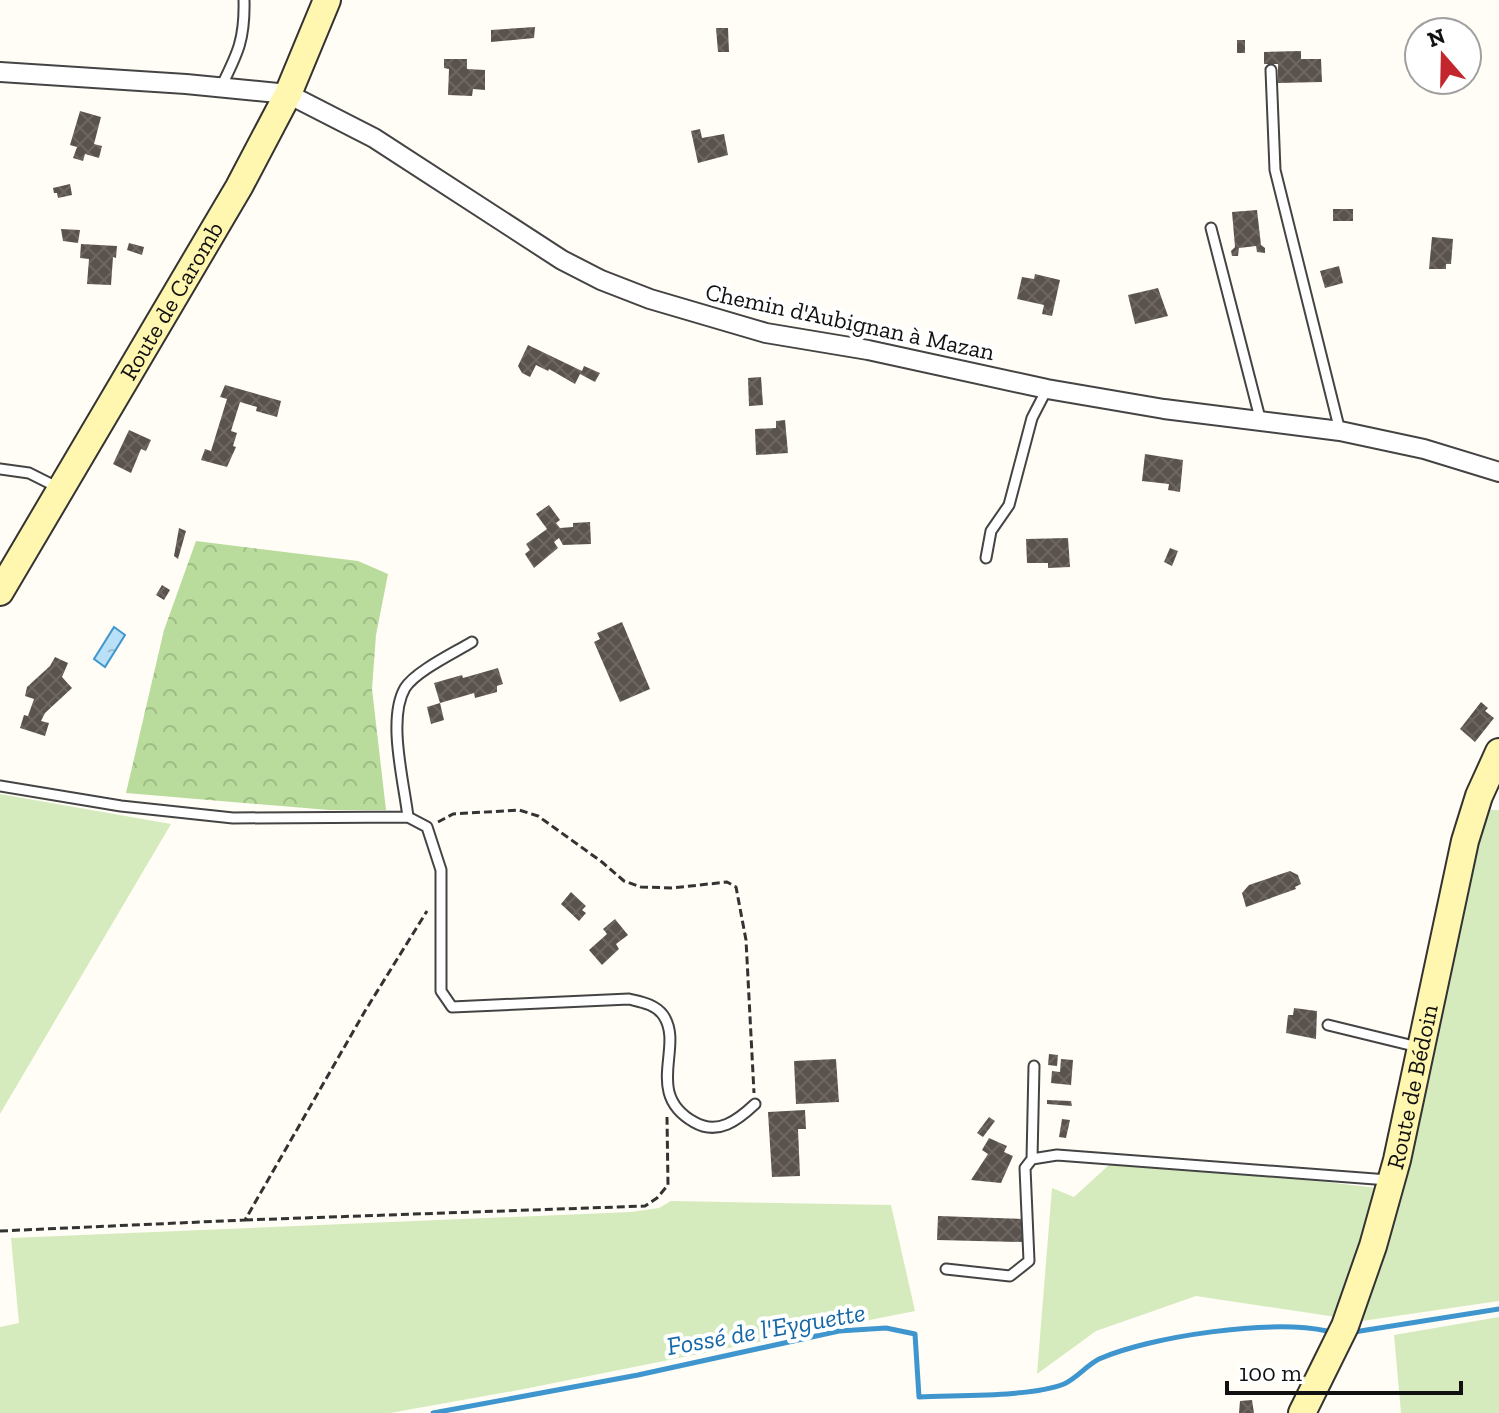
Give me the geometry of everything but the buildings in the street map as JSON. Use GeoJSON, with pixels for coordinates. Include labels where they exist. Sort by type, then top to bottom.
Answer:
{"type":"FeatureCollection","features":[{"type":"Feature","properties":{"kind":"main road","name":"Route de Caromb"},"geometry":{"type":"LineString","coordinates":[[0,592],[239,187],[288,94],[327,0]]}},
{"type":"Feature","properties":{"kind":"main road","name":"Route de Bédoin"},"geometry":{"type":"LineString","coordinates":[[1302,1413],[1356,1297],[1392,1180],[1465,841],[1479,796],[1499,752]]}},
{"type":"Feature","properties":{"kind":"street","name":"Chemin d'Aubignan à Mazan"},"geometry":{"type":"LineString","coordinates":[[0,72],[288,94],[374,138],[562,260],[601,280],[694,313],[766,333],[868,350],[1047,389],[1164,409],[1340,431],[1424,449],[1499,472]]}},
{"type":"Feature","properties":{"kind":"lane"},"geometry":{"type":"LineString","coordinates":[[221,87],[241,47],[244,0]]}},
{"type":"Feature","properties":{"kind":"lane"},"geometry":{"type":"LineString","coordinates":[[1271,70],[1275,170],[1340,431]]}},
{"type":"Feature","properties":{"kind":"lane"},"geometry":{"type":"LineString","coordinates":[[1211,228],[1261,422]]}},
{"type":"Feature","properties":{"kind":"lane"},"geometry":{"type":"LineString","coordinates":[[986,558],[991,531],[1009,505],[1032,418],[1047,389]]}},
{"type":"Feature","properties":{"kind":"lane"},"geometry":{"type":"LineString","coordinates":[[0,469],[29,473],[62,489]]}},
{"type":"Feature","properties":{"kind":"lane"},"geometry":{"type":"LineString","coordinates":[[408,817],[396,719],[406,688],[425,671],[472,642]]}},
{"type":"Feature","properties":{"kind":"lane"},"geometry":{"type":"LineString","coordinates":[[0,786],[121,806],[233,818],[408,817],[427,827],[441,870],[441,991],[452,1007],[629,999],[649,1004],[663,1015],[669,1034],[667,1084],[680,1113],[699,1125],[717,1128],[737,1120],[755,1104]]}},
{"type":"Feature","properties":{"kind":"lane"},"geometry":{"type":"LineString","coordinates":[[1328,1025],[1421,1048]]}},
{"type":"Feature","properties":{"kind":"lane"},"geometry":{"type":"LineString","coordinates":[[946,1269],[1010,1276],[1029,1261],[1025,1168],[1032,1159],[1034,1066]]}},
{"type":"Feature","properties":{"kind":"lane"},"geometry":{"type":"LineString","coordinates":[[1032,1159],[1057,1155],[1392,1180]]}},
{"type":"Feature","properties":{"kind":"path"},"geometry":{"type":"LineString","coordinates":[[427,827],[453,814],[519,810],[538,816],[624,881],[641,887],[672,888],[715,882],[727,882],[736,887],[746,940],[755,1104]]}},
{"type":"Feature","properties":{"kind":"path"},"geometry":{"type":"LineString","coordinates":[[245,1220],[365,1011],[441,889]]}},
{"type":"Feature","properties":{"kind":"path"},"geometry":{"type":"LineString","coordinates":[[0,1231],[645,1206],[668,1185],[667,1084]]}},
{"type":"Feature","properties":{"kind":"green space"},"geometry":{"type":"Polygon","coordinates":[[[196,541],[358,561],[388,574],[376,635],[372,689],[386,810],[329,810],[126,793],[164,630],[196,541]]]}},
{"type":"Feature","properties":{"kind":"green space"},"geometry":{"type":"Polygon","coordinates":[[[0,794],[171,824],[0,1114],[0,794]]]}},
{"type":"Feature","properties":{"kind":"green space"},"geometry":{"type":"Polygon","coordinates":[[[1489,810],[1499,810],[1499,1301],[1362,1321],[1395,1219],[1472,856],[1489,810]]]}},
{"type":"Feature","properties":{"kind":"green space"},"geometry":{"type":"Polygon","coordinates":[[[1109,1165],[1247,1173],[1378,1188],[1336,1317],[1196,1296],[1096,1331],[1037,1374],[1052,1188],[1074,1197],[1109,1165]]]}},
{"type":"Feature","properties":{"kind":"green space"},"geometry":{"type":"Polygon","coordinates":[[[671,1201],[891,1205],[915,1311],[390,1413],[0,1413],[0,1327],[19,1323],[11,1238],[631,1212],[659,1208],[671,1201]]]}},
{"type":"Feature","properties":{"kind":"green space"},"geometry":{"type":"Polygon","coordinates":[[[1499,1317],[1499,1413],[1401,1413],[1394,1335],[1499,1317]]]}},
{"type":"Feature","properties":{"kind":"water"},"geometry":{"type":"Polygon","coordinates":[[[114,627],[125,635],[105,667],[94,659],[114,627]]]}},
{"type":"Feature","properties":{"kind":"waterway","name":"Fossé de l'Eyguette"},"geometry":{"type":"LineString","coordinates":[[1354,1332],[1499,1309]]}},
{"type":"Feature","properties":{"kind":"waterway","name":"Fossé de l'Eyguette"},"geometry":{"type":"LineString","coordinates":[[433,1413],[638,1375],[839,1331],[886,1328],[915,1334],[919,1397],[1014,1393],[1050,1388],[1064,1384],[1099,1359],[1179,1337],[1275,1327],[1327,1331]]}}]}
